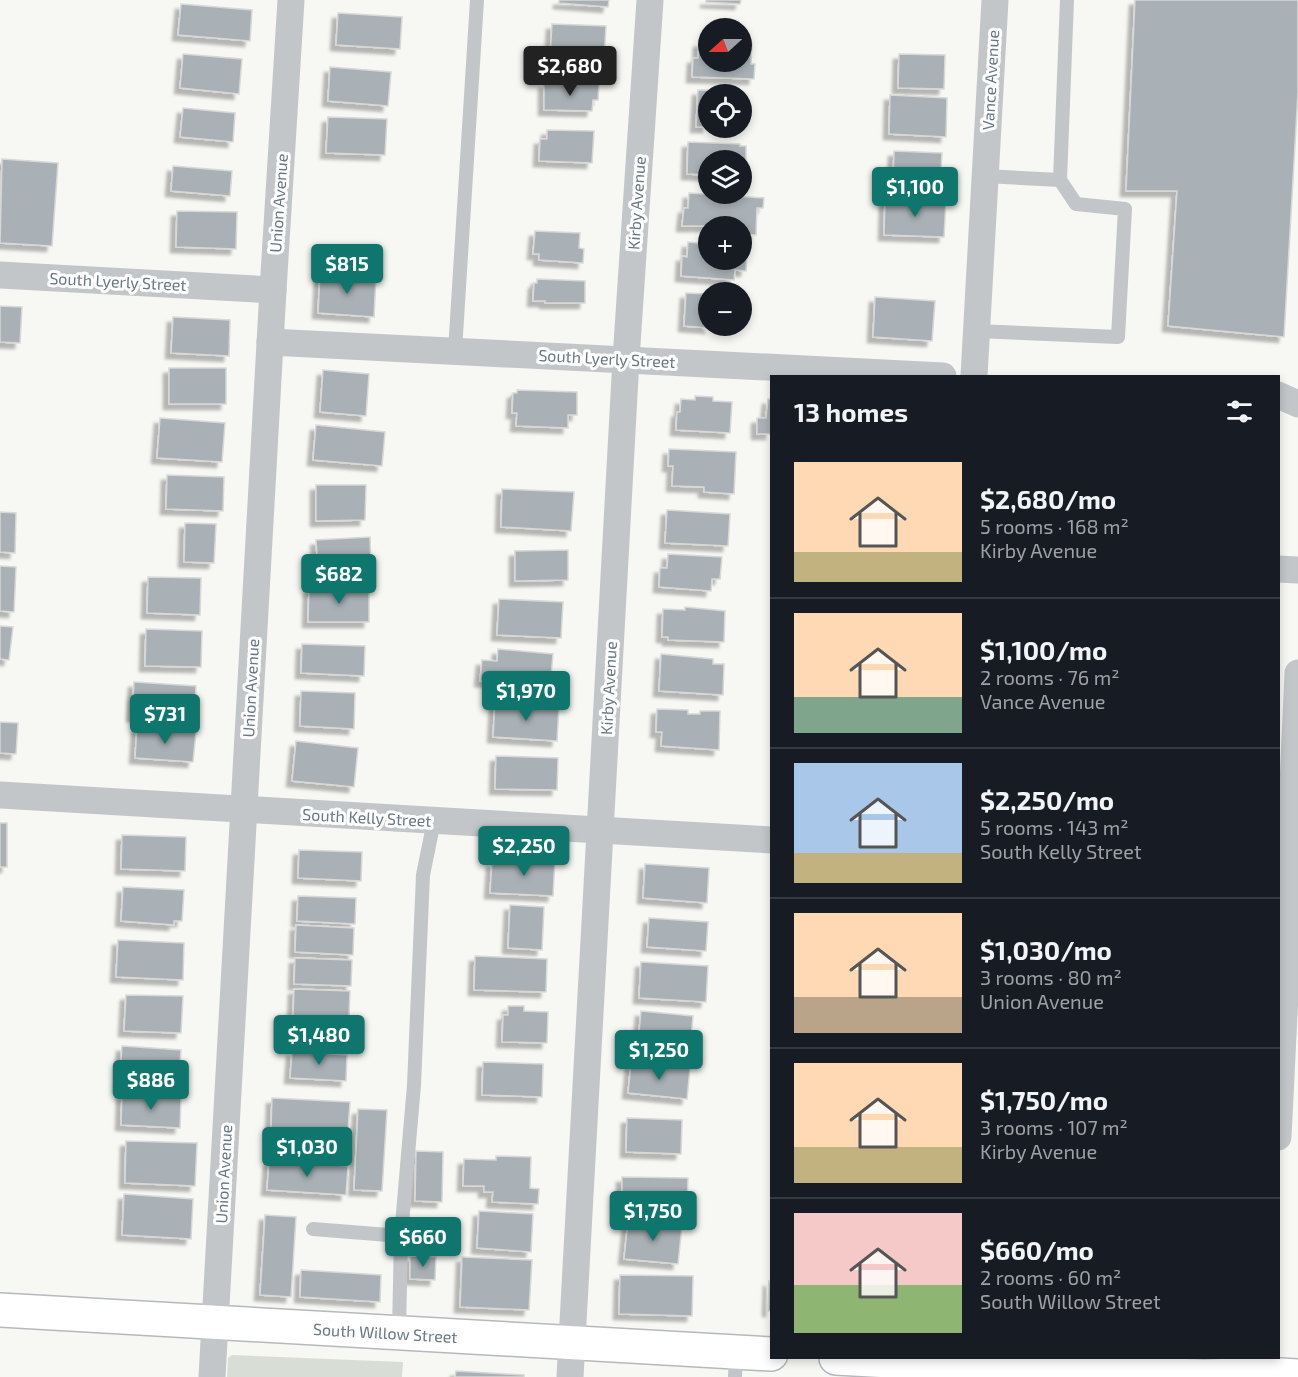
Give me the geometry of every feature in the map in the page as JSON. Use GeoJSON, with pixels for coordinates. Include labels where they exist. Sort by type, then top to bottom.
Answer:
{"type":"FeatureCollection","features":[{"type":"Feature","properties":{"kind":"main road","name":"South Willow Street"},"geometry":{"type":"LineString","coordinates":[[0,1310],[572,1344],[735,1365],[770,1354]]}},
{"type":"Feature","properties":{"kind":"main road"},"geometry":{"type":"LineString","coordinates":[[847,1359],[914,1365],[1205,1376],[1274,1371]]}},
{"type":"Feature","properties":{"kind":"street","name":"Union Avenue"},"geometry":{"type":"LineString","coordinates":[[212,1377],[291,0]]}},
{"type":"Feature","properties":{"kind":"street","name":"Kirby Avenue"},"geometry":{"type":"LineString","coordinates":[[570,1377],[626,359],[650,0]]}},
{"type":"Feature","properties":{"kind":"street","name":"Vance Avenue"},"geometry":{"type":"LineString","coordinates":[[974,375],[994,0]]}},
{"type":"Feature","properties":{"kind":"street","name":"South Lyerly Street"},"geometry":{"type":"LineString","coordinates":[[0,275],[273,290]]}},
{"type":"Feature","properties":{"kind":"street","name":"South Lyerly Street"},"geometry":{"type":"LineString","coordinates":[[270,342],[924,375]]}},
{"type":"Feature","properties":{"kind":"street"},"geometry":{"type":"LineString","coordinates":[[1280,395],[1298,404]]}},
{"type":"Feature","properties":{"kind":"street"},"geometry":{"type":"LineString","coordinates":[[1280,568],[1298,570]]}},
{"type":"Feature","properties":{"kind":"street"},"geometry":{"type":"LineString","coordinates":[[1280,1091],[1298,673]]}},
{"type":"Feature","properties":{"kind":"street","name":"South Kelly Street"},"geometry":{"type":"LineString","coordinates":[[0,795],[770,840]]}},
{"type":"Feature","properties":{"kind":"lane"},"geometry":{"type":"LineString","coordinates":[[455,351],[477,0]]}},
{"type":"Feature","properties":{"kind":"lane"},"geometry":{"type":"LineString","coordinates":[[976,331],[1118,337],[1125,209],[1076,204],[1060,180],[1067,0]]}},
{"type":"Feature","properties":{"kind":"lane"},"geometry":{"type":"LineString","coordinates":[[985,176],[1060,180]]}},
{"type":"Feature","properties":{"kind":"lane"},"geometry":{"type":"LineString","coordinates":[[399,1332],[401,1236],[414,1085],[423,874],[434,821]]}},
{"type":"Feature","properties":{"kind":"lane"},"geometry":{"type":"LineString","coordinates":[[314,1229],[401,1236]]}},
{"type":"Feature","properties":{"kind":"shaded area"},"geometry":{"type":"Polygon","coordinates":[[[232,1355],[403,1362],[402,1377],[227,1377],[228,1358],[232,1355]]]}},
{"type":"Feature","properties":{"kind":"building"},"geometry":{"type":"Polygon","coordinates":[[[559,0],[609,0],[608,7],[559,3],[559,0]]]}},
{"type":"Feature","properties":{"kind":"building"},"geometry":{"type":"Polygon","coordinates":[[[706,0],[741,0],[740,4],[706,2],[706,0]]]}},
{"type":"Feature","properties":{"kind":"building"},"geometry":{"type":"Polygon","coordinates":[[[1135,0],[1298,0],[1298,92],[1284,337],[1168,326],[1177,191],[1126,191],[1135,0]]]}},
{"type":"Feature","properties":{"kind":"building"},"geometry":{"type":"Polygon","coordinates":[[[181,4],[252,10],[250,41],[178,35],[181,4]]]}},
{"type":"Feature","properties":{"kind":"building"},"geometry":{"type":"Polygon","coordinates":[[[338,13],[402,17],[400,49],[336,45],[338,13]]]}},
{"type":"Feature","properties":{"kind":"building"},"geometry":{"type":"Polygon","coordinates":[[[552,24],[606,26],[604,60],[550,57],[552,24]]]}},
{"type":"Feature","properties":{"kind":"building"},"geometry":{"type":"Polygon","coordinates":[[[183,54],[242,59],[239,94],[180,88],[183,54]]]}},
{"type":"Feature","properties":{"kind":"building"},"geometry":{"type":"Polygon","coordinates":[[[899,54],[945,55],[944,89],[898,88],[899,54]]]}},
{"type":"Feature","properties":{"kind":"building"},"geometry":{"type":"Polygon","coordinates":[[[693,58],[698,58],[698,72],[752,72],[752,64],[755,64],[754,79],[692,77],[693,58]]]}},
{"type":"Feature","properties":{"kind":"building"},"geometry":{"type":"Polygon","coordinates":[[[330,67],[391,72],[388,106],[328,101],[330,67]]]}},
{"type":"Feature","properties":{"kind":"building"},"geometry":{"type":"Polygon","coordinates":[[[544,83],[599,84],[598,100],[593,100],[592,111],[544,110],[544,83]]]}},
{"type":"Feature","properties":{"kind":"building"},"geometry":{"type":"Polygon","coordinates":[[[698,90],[698,127],[696,127],[698,90]]]}},
{"type":"Feature","properties":{"kind":"building"},"geometry":{"type":"Polygon","coordinates":[[[890,95],[947,98],[946,137],[889,134],[890,95]]]}},
{"type":"Feature","properties":{"kind":"building"},"geometry":{"type":"Polygon","coordinates":[[[183,108],[235,113],[233,142],[180,137],[183,108]]]}},
{"type":"Feature","properties":{"kind":"building"},"geometry":{"type":"Polygon","coordinates":[[[328,117],[387,119],[385,155],[326,153],[328,117]]]}},
{"type":"Feature","properties":{"kind":"building"},"geometry":{"type":"Polygon","coordinates":[[[547,130],[594,131],[592,163],[539,161],[540,139],[547,139],[547,130]]]}},
{"type":"Feature","properties":{"kind":"building"},"geometry":{"type":"Polygon","coordinates":[[[688,142],[746,146],[746,150],[698,150],[698,175],[687,174],[688,142]]]}},
{"type":"Feature","properties":{"kind":"building"},"geometry":{"type":"Polygon","coordinates":[[[894,151],[942,153],[940,187],[893,185],[894,151]]]}},
{"type":"Feature","properties":{"kind":"building"},"geometry":{"type":"Polygon","coordinates":[[[2,159],[58,163],[52,246],[0,243],[2,159]]]}},
{"type":"Feature","properties":{"kind":"building"},"geometry":{"type":"Polygon","coordinates":[[[173,166],[232,171],[230,196],[171,191],[173,166]]]}},
{"type":"Feature","properties":{"kind":"building"},"geometry":{"type":"Polygon","coordinates":[[[689,193],[698,194],[698,204],[752,204],[752,197],[764,198],[763,208],[757,208],[756,235],[752,235],[752,216],[698,216],[698,226],[682,226],[684,208],[688,208],[689,193]]]}},
{"type":"Feature","properties":{"kind":"building"},"geometry":{"type":"Polygon","coordinates":[[[885,199],[946,200],[944,237],[884,235],[885,199]]]}},
{"type":"Feature","properties":{"kind":"building"},"geometry":{"type":"Polygon","coordinates":[[[177,211],[237,212],[236,249],[176,247],[177,211]]]}},
{"type":"Feature","properties":{"kind":"building"},"geometry":{"type":"Polygon","coordinates":[[[535,231],[580,233],[579,248],[584,249],[583,263],[539,260],[539,254],[533,254],[535,231]]]}},
{"type":"Feature","properties":{"kind":"building"},"geometry":{"type":"Polygon","coordinates":[[[688,242],[698,243],[698,270],[735,270],[734,280],[681,276],[682,256],[687,257],[688,242]]]}},
{"type":"Feature","properties":{"kind":"building"},"geometry":{"type":"Polygon","coordinates":[[[320,274],[376,277],[374,317],[318,313],[320,274]]]}},
{"type":"Feature","properties":{"kind":"building"},"geometry":{"type":"Polygon","coordinates":[[[537,279],[585,281],[585,303],[533,301],[534,283],[537,283],[537,279]]]}},
{"type":"Feature","properties":{"kind":"building"},"geometry":{"type":"Polygon","coordinates":[[[686,293],[698,294],[698,327],[684,326],[686,293]]]}},
{"type":"Feature","properties":{"kind":"building"},"geometry":{"type":"Polygon","coordinates":[[[875,297],[935,301],[932,341],[873,337],[875,297]]]}},
{"type":"Feature","properties":{"kind":"building"},"geometry":{"type":"Polygon","coordinates":[[[0,306],[22,307],[20,343],[0,342],[0,306]]]}},
{"type":"Feature","properties":{"kind":"building"},"geometry":{"type":"Polygon","coordinates":[[[173,317],[230,320],[229,356],[171,353],[173,317]]]}},
{"type":"Feature","properties":{"kind":"building"},"geometry":{"type":"Polygon","coordinates":[[[169,368],[226,368],[226,404],[169,404],[169,368]]]}},
{"type":"Feature","properties":{"kind":"building"},"geometry":{"type":"Polygon","coordinates":[[[323,370],[369,374],[366,416],[320,412],[323,370]]]}},
{"type":"Feature","properties":{"kind":"building"},"geometry":{"type":"Polygon","coordinates":[[[517,390],[577,392],[577,415],[568,415],[568,428],[516,426],[517,413],[512,413],[513,393],[517,393],[517,390]]]}},
{"type":"Feature","properties":{"kind":"building"},"geometry":{"type":"Polygon","coordinates":[[[695,396],[713,397],[713,401],[732,402],[730,433],[676,430],[677,412],[680,412],[681,399],[695,400],[695,396]]]}},
{"type":"Feature","properties":{"kind":"building"},"geometry":{"type":"Polygon","coordinates":[[[768,399],[770,399],[770,434],[757,434],[757,418],[766,418],[768,399]]]}},
{"type":"Feature","properties":{"kind":"building"},"geometry":{"type":"Polygon","coordinates":[[[160,418],[225,423],[222,462],[157,458],[160,418]]]}},
{"type":"Feature","properties":{"kind":"building"},"geometry":{"type":"Polygon","coordinates":[[[316,425],[385,432],[382,466],[313,460],[316,425]]]}},
{"type":"Feature","properties":{"kind":"building"},"geometry":{"type":"Polygon","coordinates":[[[669,449],[736,452],[734,494],[704,492],[704,487],[672,486],[673,466],[668,466],[669,449]]]}},
{"type":"Feature","properties":{"kind":"building"},"geometry":{"type":"Polygon","coordinates":[[[167,475],[224,477],[223,511],[166,509],[167,475]]]}},
{"type":"Feature","properties":{"kind":"building"},"geometry":{"type":"Polygon","coordinates":[[[316,485],[366,485],[365,520],[316,521],[316,485]]]}},
{"type":"Feature","properties":{"kind":"building"},"geometry":{"type":"Polygon","coordinates":[[[502,489],[574,492],[571,531],[501,527],[502,489]]]}},
{"type":"Feature","properties":{"kind":"building"},"geometry":{"type":"Polygon","coordinates":[[[667,510],[730,514],[728,546],[665,543],[667,510]]]}},
{"type":"Feature","properties":{"kind":"building"},"geometry":{"type":"Polygon","coordinates":[[[0,512],[16,513],[15,553],[0,552],[0,512]]]}},
{"type":"Feature","properties":{"kind":"building"},"geometry":{"type":"Polygon","coordinates":[[[185,523],[216,524],[214,563],[184,562],[185,523]]]}},
{"type":"Feature","properties":{"kind":"building"},"geometry":{"type":"Polygon","coordinates":[[[370,537],[371,570],[318,572],[316,540],[370,537]]]}},
{"type":"Feature","properties":{"kind":"building"},"geometry":{"type":"Polygon","coordinates":[[[568,550],[568,580],[515,581],[515,551],[568,550]]]}},
{"type":"Feature","properties":{"kind":"building"},"geometry":{"type":"Polygon","coordinates":[[[668,554],[722,557],[720,579],[712,579],[711,591],[659,587],[660,568],[667,568],[668,554]]]}},
{"type":"Feature","properties":{"kind":"building"},"geometry":{"type":"Polygon","coordinates":[[[0,566],[16,567],[14,612],[0,611],[0,566]]]}},
{"type":"Feature","properties":{"kind":"building"},"geometry":{"type":"Polygon","coordinates":[[[148,577],[201,578],[200,615],[147,613],[148,577]]]}},
{"type":"Feature","properties":{"kind":"building"},"geometry":{"type":"Polygon","coordinates":[[[309,588],[369,589],[369,622],[308,622],[309,588]]]}},
{"type":"Feature","properties":{"kind":"building"},"geometry":{"type":"Polygon","coordinates":[[[499,599],[563,602],[561,638],[497,635],[499,599]]]}},
{"type":"Feature","properties":{"kind":"building"},"geometry":{"type":"Polygon","coordinates":[[[685,607],[725,611],[724,642],[668,640],[668,637],[662,637],[663,609],[685,610],[685,607]]]}},
{"type":"Feature","properties":{"kind":"building"},"geometry":{"type":"Polygon","coordinates":[[[0,626],[13,627],[9,660],[0,659],[0,626]]]}},
{"type":"Feature","properties":{"kind":"building"},"geometry":{"type":"Polygon","coordinates":[[[146,629],[202,631],[201,667],[145,666],[146,629]]]}},
{"type":"Feature","properties":{"kind":"building"},"geometry":{"type":"Polygon","coordinates":[[[302,644],[365,646],[364,676],[301,673],[302,644]]]}},
{"type":"Feature","properties":{"kind":"building"},"geometry":{"type":"Polygon","coordinates":[[[498,649],[553,654],[550,688],[480,681],[482,660],[497,661],[498,649]]]}},
{"type":"Feature","properties":{"kind":"building"},"geometry":{"type":"Polygon","coordinates":[[[661,654],[713,659],[713,664],[724,664],[723,695],[659,691],[661,654]]]}},
{"type":"Feature","properties":{"kind":"building"},"geometry":{"type":"Polygon","coordinates":[[[134,682],[196,686],[194,719],[132,716],[134,682]]]}},
{"type":"Feature","properties":{"kind":"building"},"geometry":{"type":"Polygon","coordinates":[[[301,691],[355,693],[354,729],[300,726],[301,691]]]}},
{"type":"Feature","properties":{"kind":"building"},"geometry":{"type":"Polygon","coordinates":[[[495,702],[559,706],[557,741],[493,737],[495,702]]]}},
{"type":"Feature","properties":{"kind":"building"},"geometry":{"type":"Polygon","coordinates":[[[657,709],[688,710],[688,714],[700,714],[700,711],[720,711],[719,750],[661,746],[662,732],[656,732],[657,709]]]}},
{"type":"Feature","properties":{"kind":"building"},"geometry":{"type":"Polygon","coordinates":[[[0,722],[18,723],[16,754],[0,753],[0,722]]]}},
{"type":"Feature","properties":{"kind":"building"},"geometry":{"type":"Polygon","coordinates":[[[137,727],[196,732],[193,762],[135,758],[137,727]]]}},
{"type":"Feature","properties":{"kind":"building"},"geometry":{"type":"Polygon","coordinates":[[[296,741],[358,748],[354,787],[292,781],[296,741]]]}},
{"type":"Feature","properties":{"kind":"building"},"geometry":{"type":"Polygon","coordinates":[[[496,756],[558,758],[557,790],[495,789],[496,756]]]}},
{"type":"Feature","properties":{"kind":"building"},"geometry":{"type":"Polygon","coordinates":[[[0,823],[7,823],[7,867],[0,867],[0,823]]]}},
{"type":"Feature","properties":{"kind":"building"},"geometry":{"type":"Polygon","coordinates":[[[122,835],[186,837],[185,871],[121,869],[122,835]]]}},
{"type":"Feature","properties":{"kind":"building"},"geometry":{"type":"Polygon","coordinates":[[[299,850],[362,852],[361,881],[298,878],[299,850]]]}},
{"type":"Feature","properties":{"kind":"building"},"geometry":{"type":"Polygon","coordinates":[[[516,856],[555,858],[553,896],[490,893],[492,862],[516,863],[516,856]]]}},
{"type":"Feature","properties":{"kind":"building"},"geometry":{"type":"Polygon","coordinates":[[[645,864],[709,868],[707,903],[643,898],[645,864]]]}},
{"type":"Feature","properties":{"kind":"building"},"geometry":{"type":"Polygon","coordinates":[[[123,887],[184,890],[182,921],[174,921],[174,925],[121,921],[123,887]]]}},
{"type":"Feature","properties":{"kind":"building"},"geometry":{"type":"Polygon","coordinates":[[[298,896],[356,898],[355,924],[297,921],[298,896]]]}},
{"type":"Feature","properties":{"kind":"building"},"geometry":{"type":"Polygon","coordinates":[[[510,905],[544,907],[542,950],[508,948],[510,905]]]}},
{"type":"Feature","properties":{"kind":"building"},"geometry":{"type":"Polygon","coordinates":[[[649,918],[708,922],[706,951],[647,947],[649,918]]]}},
{"type":"Feature","properties":{"kind":"building"},"geometry":{"type":"Polygon","coordinates":[[[296,925],[354,928],[353,955],[295,952],[296,925]]]}},
{"type":"Feature","properties":{"kind":"building"},"geometry":{"type":"Polygon","coordinates":[[[118,940],[184,943],[183,980],[116,977],[118,940]]]}},
{"type":"Feature","properties":{"kind":"building"},"geometry":{"type":"Polygon","coordinates":[[[475,956],[547,959],[546,992],[474,990],[475,956]]]}},
{"type":"Feature","properties":{"kind":"building"},"geometry":{"type":"Polygon","coordinates":[[[295,958],[352,960],[351,986],[294,984],[295,958]]]}},
{"type":"Feature","properties":{"kind":"building"},"geometry":{"type":"Polygon","coordinates":[[[641,962],[708,966],[706,1002],[639,998],[641,962]]]}},
{"type":"Feature","properties":{"kind":"building"},"geometry":{"type":"Polygon","coordinates":[[[294,989],[350,991],[349,1018],[293,1016],[294,989]]]}},
{"type":"Feature","properties":{"kind":"building"},"geometry":{"type":"Polygon","coordinates":[[[126,995],[183,996],[181,1033],[124,1031],[126,995]]]}},
{"type":"Feature","properties":{"kind":"building"},"geometry":{"type":"Polygon","coordinates":[[[508,1006],[524,1006],[524,1011],[548,1012],[547,1043],[502,1042],[503,1015],[508,1015],[508,1006]]]}},
{"type":"Feature","properties":{"kind":"building"},"geometry":{"type":"Polygon","coordinates":[[[641,1011],[693,1016],[690,1049],[638,1043],[641,1011]]]}},
{"type":"Feature","properties":{"kind":"building"},"geometry":{"type":"Polygon","coordinates":[[[293,1020],[349,1023],[348,1049],[292,1046],[293,1020]]]}},
{"type":"Feature","properties":{"kind":"building"},"geometry":{"type":"Polygon","coordinates":[[[122,1046],[181,1050],[178,1091],[119,1087],[122,1046]]]}},
{"type":"Feature","properties":{"kind":"building"},"geometry":{"type":"Polygon","coordinates":[[[292,1051],[347,1055],[346,1081],[290,1078],[292,1051]]]}},
{"type":"Feature","properties":{"kind":"building"},"geometry":{"type":"Polygon","coordinates":[[[483,1062],[543,1064],[542,1097],[482,1095],[483,1062]]]}},
{"type":"Feature","properties":{"kind":"building"},"geometry":{"type":"Polygon","coordinates":[[[631,1063],[690,1068],[687,1099],[628,1093],[631,1063]]]}},
{"type":"Feature","properties":{"kind":"building"},"geometry":{"type":"Polygon","coordinates":[[[122,1094],[181,1097],[180,1128],[121,1125],[122,1094]]]}},
{"type":"Feature","properties":{"kind":"building"},"geometry":{"type":"Polygon","coordinates":[[[272,1098],[350,1102],[348,1131],[271,1128],[272,1098]]]}},
{"type":"Feature","properties":{"kind":"building"},"geometry":{"type":"Polygon","coordinates":[[[358,1109],[387,1110],[382,1191],[354,1190],[358,1109]]]}},
{"type":"Feature","properties":{"kind":"building"},"geometry":{"type":"Polygon","coordinates":[[[627,1118],[682,1120],[681,1154],[626,1152],[627,1118]]]}},
{"type":"Feature","properties":{"kind":"building"},"geometry":{"type":"Polygon","coordinates":[[[126,1141],[197,1143],[195,1186],[125,1183],[126,1141]]]}},
{"type":"Feature","properties":{"kind":"building"},"geometry":{"type":"Polygon","coordinates":[[[416,1151],[443,1152],[442,1202],[415,1201],[416,1151]]]}},
{"type":"Feature","properties":{"kind":"building"},"geometry":{"type":"Polygon","coordinates":[[[496,1156],[531,1157],[530,1188],[539,1189],[538,1204],[492,1202],[493,1192],[484,1192],[484,1186],[463,1186],[464,1159],[496,1160],[496,1156]]]}},
{"type":"Feature","properties":{"kind":"building"},"geometry":{"type":"Polygon","coordinates":[[[269,1161],[348,1166],[346,1195],[267,1190],[269,1161]]]}},
{"type":"Feature","properties":{"kind":"building"},"geometry":{"type":"Polygon","coordinates":[[[622,1177],[688,1178],[687,1211],[622,1210],[622,1177]]]}},
{"type":"Feature","properties":{"kind":"building"},"geometry":{"type":"Polygon","coordinates":[[[124,1194],[193,1199],[191,1239],[122,1235],[124,1194]]]}},
{"type":"Feature","properties":{"kind":"building"},"geometry":{"type":"Polygon","coordinates":[[[479,1211],[533,1214],[531,1252],[477,1248],[479,1211]]]}},
{"type":"Feature","properties":{"kind":"building"},"geometry":{"type":"Polygon","coordinates":[[[265,1215],[296,1217],[291,1297],[260,1295],[265,1215]]]}},
{"type":"Feature","properties":{"kind":"building"},"geometry":{"type":"Polygon","coordinates":[[[628,1221],[682,1226],[678,1264],[624,1259],[628,1221]]]}},
{"type":"Feature","properties":{"kind":"building"},"geometry":{"type":"Polygon","coordinates":[[[411,1228],[435,1229],[434,1251],[410,1250],[411,1228]]]}},
{"type":"Feature","properties":{"kind":"building"},"geometry":{"type":"Polygon","coordinates":[[[410,1256],[436,1257],[435,1280],[410,1279],[410,1256]]]}},
{"type":"Feature","properties":{"kind":"building"},"geometry":{"type":"Polygon","coordinates":[[[462,1257],[532,1260],[529,1310],[460,1307],[462,1257]]]}},
{"type":"Feature","properties":{"kind":"building"},"geometry":{"type":"Polygon","coordinates":[[[301,1270],[381,1275],[380,1302],[300,1297],[301,1270]]]}},
{"type":"Feature","properties":{"kind":"building"},"geometry":{"type":"Polygon","coordinates":[[[620,1275],[693,1276],[692,1316],[619,1314],[620,1275]]]}},
{"type":"Feature","properties":{"kind":"building"},"geometry":{"type":"Polygon","coordinates":[[[769,1281],[770,1311],[768,1311],[769,1281]]]}},
{"type":"Feature","properties":{"kind":"building"},"geometry":{"type":"Polygon","coordinates":[[[456,1371],[524,1375],[524,1377],[455,1377],[456,1371]]]}}]}
